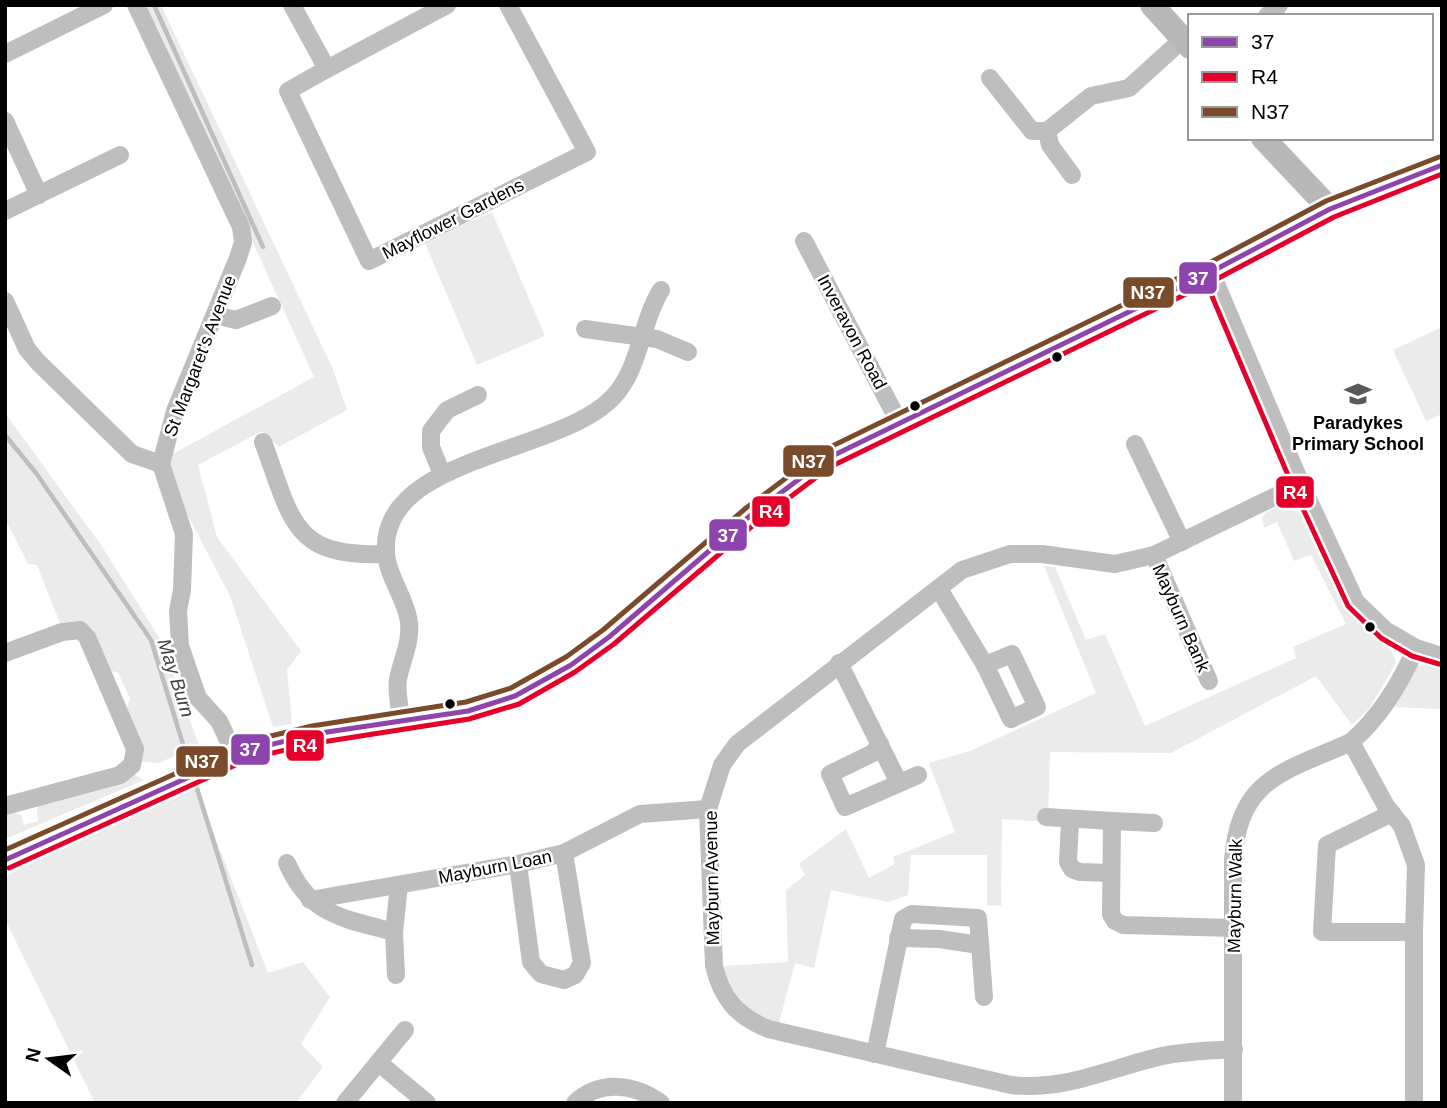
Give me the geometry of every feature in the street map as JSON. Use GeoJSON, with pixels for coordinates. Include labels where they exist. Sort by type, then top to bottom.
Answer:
{"type":"FeatureCollection","features":[{"type":"Feature","properties":{"kind":"main road"},"geometry":{"type":"LineString","coordinates":[[1152,5],[1186,43]]}},
{"type":"Feature","properties":{"kind":"main road"},"geometry":{"type":"LineString","coordinates":[[1265,140],[1329,209]]}},
{"type":"Feature","properties":{"kind":"main road"},"geometry":{"type":"LineString","coordinates":[[5,860],[234,755],[290,740],[454,715],[529,690],[602,641],[667,592],[785,485],[827,459],[1211,272],[1329,209],[1442,165]]}},
{"type":"Feature","properties":{"kind":"street"},"geometry":{"type":"LineString","coordinates":[[5,54],[104,5]]}},
{"type":"Feature","properties":{"kind":"street","name":"St Margaret's Avenue"},"geometry":{"type":"LineString","coordinates":[[136,5],[241,227],[243,242],[175,411],[161,464]]}},
{"type":"Feature","properties":{"kind":"street"},"geometry":{"type":"LineString","coordinates":[[292,5],[327,69],[447,5]]}},
{"type":"Feature","properties":{"kind":"street","name":"Mayflower Gardens"},"geometry":{"type":"LineString","coordinates":[[327,69],[288,91],[369,261],[587,152],[508,5]]}},
{"type":"Feature","properties":{"kind":"street"},"geometry":{"type":"LineString","coordinates":[[990,78],[1032,131],[1047,131],[1091,96],[1129,88],[1186,43]]}},
{"type":"Feature","properties":{"kind":"street"},"geometry":{"type":"LineString","coordinates":[[5,121],[38,195]]}},
{"type":"Feature","properties":{"kind":"street"},"geometry":{"type":"LineString","coordinates":[[1047,131],[1050,145],[1072,175]]}},
{"type":"Feature","properties":{"kind":"street"},"geometry":{"type":"LineString","coordinates":[[5,211],[120,155]]}},
{"type":"Feature","properties":{"kind":"street","name":"Inveravon Road"},"geometry":{"type":"LineString","coordinates":[[804,241],[900,424]]}},
{"type":"Feature","properties":{"kind":"street"},"geometry":{"type":"LineString","coordinates":[[1211,272],[1301,484],[1356,601],[1385,630],[1416,648],[1442,656]]}},
{"type":"Feature","properties":{"kind":"street"},"geometry":{"type":"LineString","coordinates":[[401,721],[397,686],[410,643],[409,620],[386,554],[386,536],[403,500],[442,474],[561,429],[604,405],[626,377],[646,317],[661,290]]}},
{"type":"Feature","properties":{"kind":"street"},"geometry":{"type":"LineString","coordinates":[[5,301],[27,349],[38,362],[132,454],[161,464],[184,534],[183,579],[178,611],[180,646],[198,698],[219,721],[234,755]]}},
{"type":"Feature","properties":{"kind":"street"},"geometry":{"type":"LineString","coordinates":[[215,315],[236,320],[272,306]]}},
{"type":"Feature","properties":{"kind":"street"},"geometry":{"type":"LineString","coordinates":[[585,329],[640,337],[688,352]]}},
{"type":"Feature","properties":{"kind":"street"},"geometry":{"type":"LineString","coordinates":[[442,474],[431,447],[430,431],[447,410],[478,395]]}},
{"type":"Feature","properties":{"kind":"street"},"geometry":{"type":"LineString","coordinates":[[1135,444],[1182,542]]}},
{"type":"Feature","properties":{"kind":"street"},"geometry":{"type":"LineString","coordinates":[[270,449],[288,510],[299,531],[313,543],[332,552],[353,555],[386,554]]}},
{"type":"Feature","properties":{"kind":"street","name":"Mayburn Avenue"},"geometry":{"type":"LineString","coordinates":[[1234,1049],[1160,1056],[1068,1083],[1040,1088],[1011,1085],[875,1054],[768,1029],[748,1021],[730,1005],[719,986],[713,966],[708,809],[722,765],[737,744],[961,570],[1010,554],[1034,553],[1115,564],[1154,555],[1301,484]]}},
{"type":"Feature","properties":{"kind":"street","name":"Mayburn Bank"},"geometry":{"type":"LineString","coordinates":[[1154,555],[1209,681]]}},
{"type":"Feature","properties":{"kind":"street"},"geometry":{"type":"LineString","coordinates":[[939,589],[985,665]]}},
{"type":"Feature","properties":{"kind":"street"},"geometry":{"type":"LineString","coordinates":[[5,653],[61,632],[80,630],[86,637],[135,749],[132,765],[120,775],[29,807],[5,806]]}},
{"type":"Feature","properties":{"kind":"street","name":"Mayburn Walk"},"geometry":{"type":"LineString","coordinates":[[1233,1103],[1235,834],[1241,814],[1252,795],[1267,781],[1351,742],[1374,720],[1416,648]]}},
{"type":"Feature","properties":{"kind":"street"},"geometry":{"type":"LineString","coordinates":[[839,663],[899,783]]}},
{"type":"Feature","properties":{"kind":"street"},"geometry":{"type":"LineString","coordinates":[[1351,742],[1402,826],[1416,865],[1414,1103]]}},
{"type":"Feature","properties":{"kind":"street"},"geometry":{"type":"LineString","coordinates":[[880,744],[873,753],[830,774],[845,807],[918,775]]}},
{"type":"Feature","properties":{"kind":"street","name":"Mayburn Loan"},"geometry":{"type":"LineString","coordinates":[[310,901],[518,864],[564,853],[640,814],[708,809]]}},
{"type":"Feature","properties":{"kind":"street"},"geometry":{"type":"LineString","coordinates":[[1392,813],[1327,845],[1322,932],[1414,932]]}},
{"type":"Feature","properties":{"kind":"street"},"geometry":{"type":"LineString","coordinates":[[1046,817],[1154,823]]}},
{"type":"Feature","properties":{"kind":"street"},"geometry":{"type":"LineString","coordinates":[[1070,820],[1068,862],[1072,869],[1080,872],[1110,873]]}},
{"type":"Feature","properties":{"kind":"street"},"geometry":{"type":"LineString","coordinates":[[1112,821],[1111,914],[1124,925],[1234,928]]}},
{"type":"Feature","properties":{"kind":"street"},"geometry":{"type":"LineString","coordinates":[[518,864],[531,961],[541,974],[564,980],[575,975],[582,963],[564,853]]}},
{"type":"Feature","properties":{"kind":"street"},"geometry":{"type":"LineString","coordinates":[[286,863],[296,884],[322,911],[394,932]]}},
{"type":"Feature","properties":{"kind":"street"},"geometry":{"type":"LineString","coordinates":[[396,975],[394,932],[398,886]]}},
{"type":"Feature","properties":{"kind":"street"},"geometry":{"type":"LineString","coordinates":[[875,1054],[903,919],[912,914],[978,918],[984,997]]}},
{"type":"Feature","properties":{"kind":"street"},"geometry":{"type":"LineString","coordinates":[[898,938],[939,939],[979,945]]}},
{"type":"Feature","properties":{"kind":"street"},"geometry":{"type":"LineString","coordinates":[[345,1103],[405,1030]]}},
{"type":"Feature","properties":{"kind":"street"},"geometry":{"type":"LineString","coordinates":[[379,1063],[427,1103]]}},
{"type":"Feature","properties":{"kind":"street"},"geometry":{"type":"LineString","coordinates":[[575,1103],[597,1088],[618,1086],[648,1094],[661,1103]]}},
{"type":"Feature","properties":{"kind":"shaded area"},"geometry":{"type":"Polygon","coordinates":[[[145,5],[161,5],[332,367],[347,410],[279,447],[262,431],[198,465],[217,537],[301,651],[287,670],[292,724],[273,727],[230,596],[174,489],[169,456],[314,377],[145,5]]]}},
{"type":"Feature","properties":{"kind":"shaded area"},"geometry":{"type":"Polygon","coordinates":[[[492,212],[545,336],[477,365],[424,241],[492,212]]]}},
{"type":"Feature","properties":{"kind":"shaded area"},"geometry":{"type":"Polygon","coordinates":[[[1442,327],[1442,414],[1426,421],[1393,350],[1442,327]]]}},
{"type":"Feature","properties":{"kind":"shaded area"},"geometry":{"type":"Polygon","coordinates":[[[5,413],[101,545],[162,642],[199,745],[159,763],[142,762],[142,744],[127,707],[130,698],[118,673],[109,670],[93,629],[77,621],[60,623],[37,565],[28,564],[5,518],[5,413]]]}},
{"type":"Feature","properties":{"kind":"shaded area"},"geometry":{"type":"Polygon","coordinates":[[[1277,507],[1303,513],[1329,577],[1343,602],[1358,619],[1382,638],[1396,663],[1369,709],[1352,725],[1316,676],[1171,753],[1050,752],[1048,822],[1002,819],[1001,906],[987,905],[987,855],[911,855],[908,895],[888,902],[831,890],[814,968],[795,963],[779,1023],[758,1015],[742,1004],[730,987],[724,966],[788,962],[786,890],[805,875],[799,864],[846,829],[869,878],[895,864],[893,857],[955,832],[929,763],[970,751],[1096,693],[1044,566],[1055,567],[1086,640],[1105,634],[1145,726],[1296,658],[1293,647],[1346,624],[1311,555],[1294,561],[1277,522],[1264,528],[1262,519],[1265,513],[1277,507]]]}},
{"type":"Feature","properties":{"kind":"shaded area"},"geometry":{"type":"Polygon","coordinates":[[[1433,663],[1442,665],[1442,709],[1393,707],[1417,666],[1433,663]]]}},
{"type":"Feature","properties":{"kind":"shaded area"},"geometry":{"type":"Polygon","coordinates":[[[133,774],[144,780],[5,839],[5,811],[21,815],[24,825],[38,821],[37,807],[41,803],[133,774]]]}},
{"type":"Feature","properties":{"kind":"shaded area"},"geometry":{"type":"Polygon","coordinates":[[[194,783],[268,973],[303,962],[330,997],[301,1044],[323,1067],[296,1103],[95,1103],[5,919],[5,876],[194,783]]]}},
{"type":"Feature","properties":{"kind":"waterway"},"geometry":{"type":"LineString","coordinates":[[154,5],[263,247]]}},
{"type":"Feature","properties":{"kind":"waterway","name":"May Burn"},"geometry":{"type":"LineString","coordinates":[[5,435],[36,473],[151,640],[190,767]]}},
{"type":"Feature","properties":{"kind":"waterway","name":"May Burn"},"geometry":{"type":"LineString","coordinates":[[195,782],[252,965]]}},
{"type":"Feature","properties":{"kind":"transit line","name":"N37"},"geometry":{"type":"LineString","coordinates":[[5,850],[246,742],[312,726],[466,702],[511,688],[566,657],[603,630],[746,508],[822,451],[1207,264],[1326,201],[1439,157]]}},
{"type":"Feature","properties":{"kind":"transit line","name":"37"},"geometry":{"type":"LineString","coordinates":[[5,860],[249,750],[314,734],[468,711],[515,696],[571,665],[609,637],[751,515],[826,459],[1211,272],[1330,209],[1442,165]]}},
{"type":"Feature","properties":{"kind":"transit line","name":"R4"},"geometry":{"type":"LineString","coordinates":[[9,868],[251,758],[316,743],[469,719],[519,704],[575,672],[614,644],[757,522],[830,467],[1215,280],[1334,217],[1442,174]]}},
{"type":"Feature","properties":{"kind":"transit line","name":"R4"},"geometry":{"type":"LineString","coordinates":[[1203,275],[1293,487],[1348,606],[1381,638],[1412,656],[1439,664]]}},
{"type":"Feature","properties":{"kind":"place","name":"Paradykes Primary School"},"geometry":{"type":"Point","coordinates":[1358,394]}}]}
